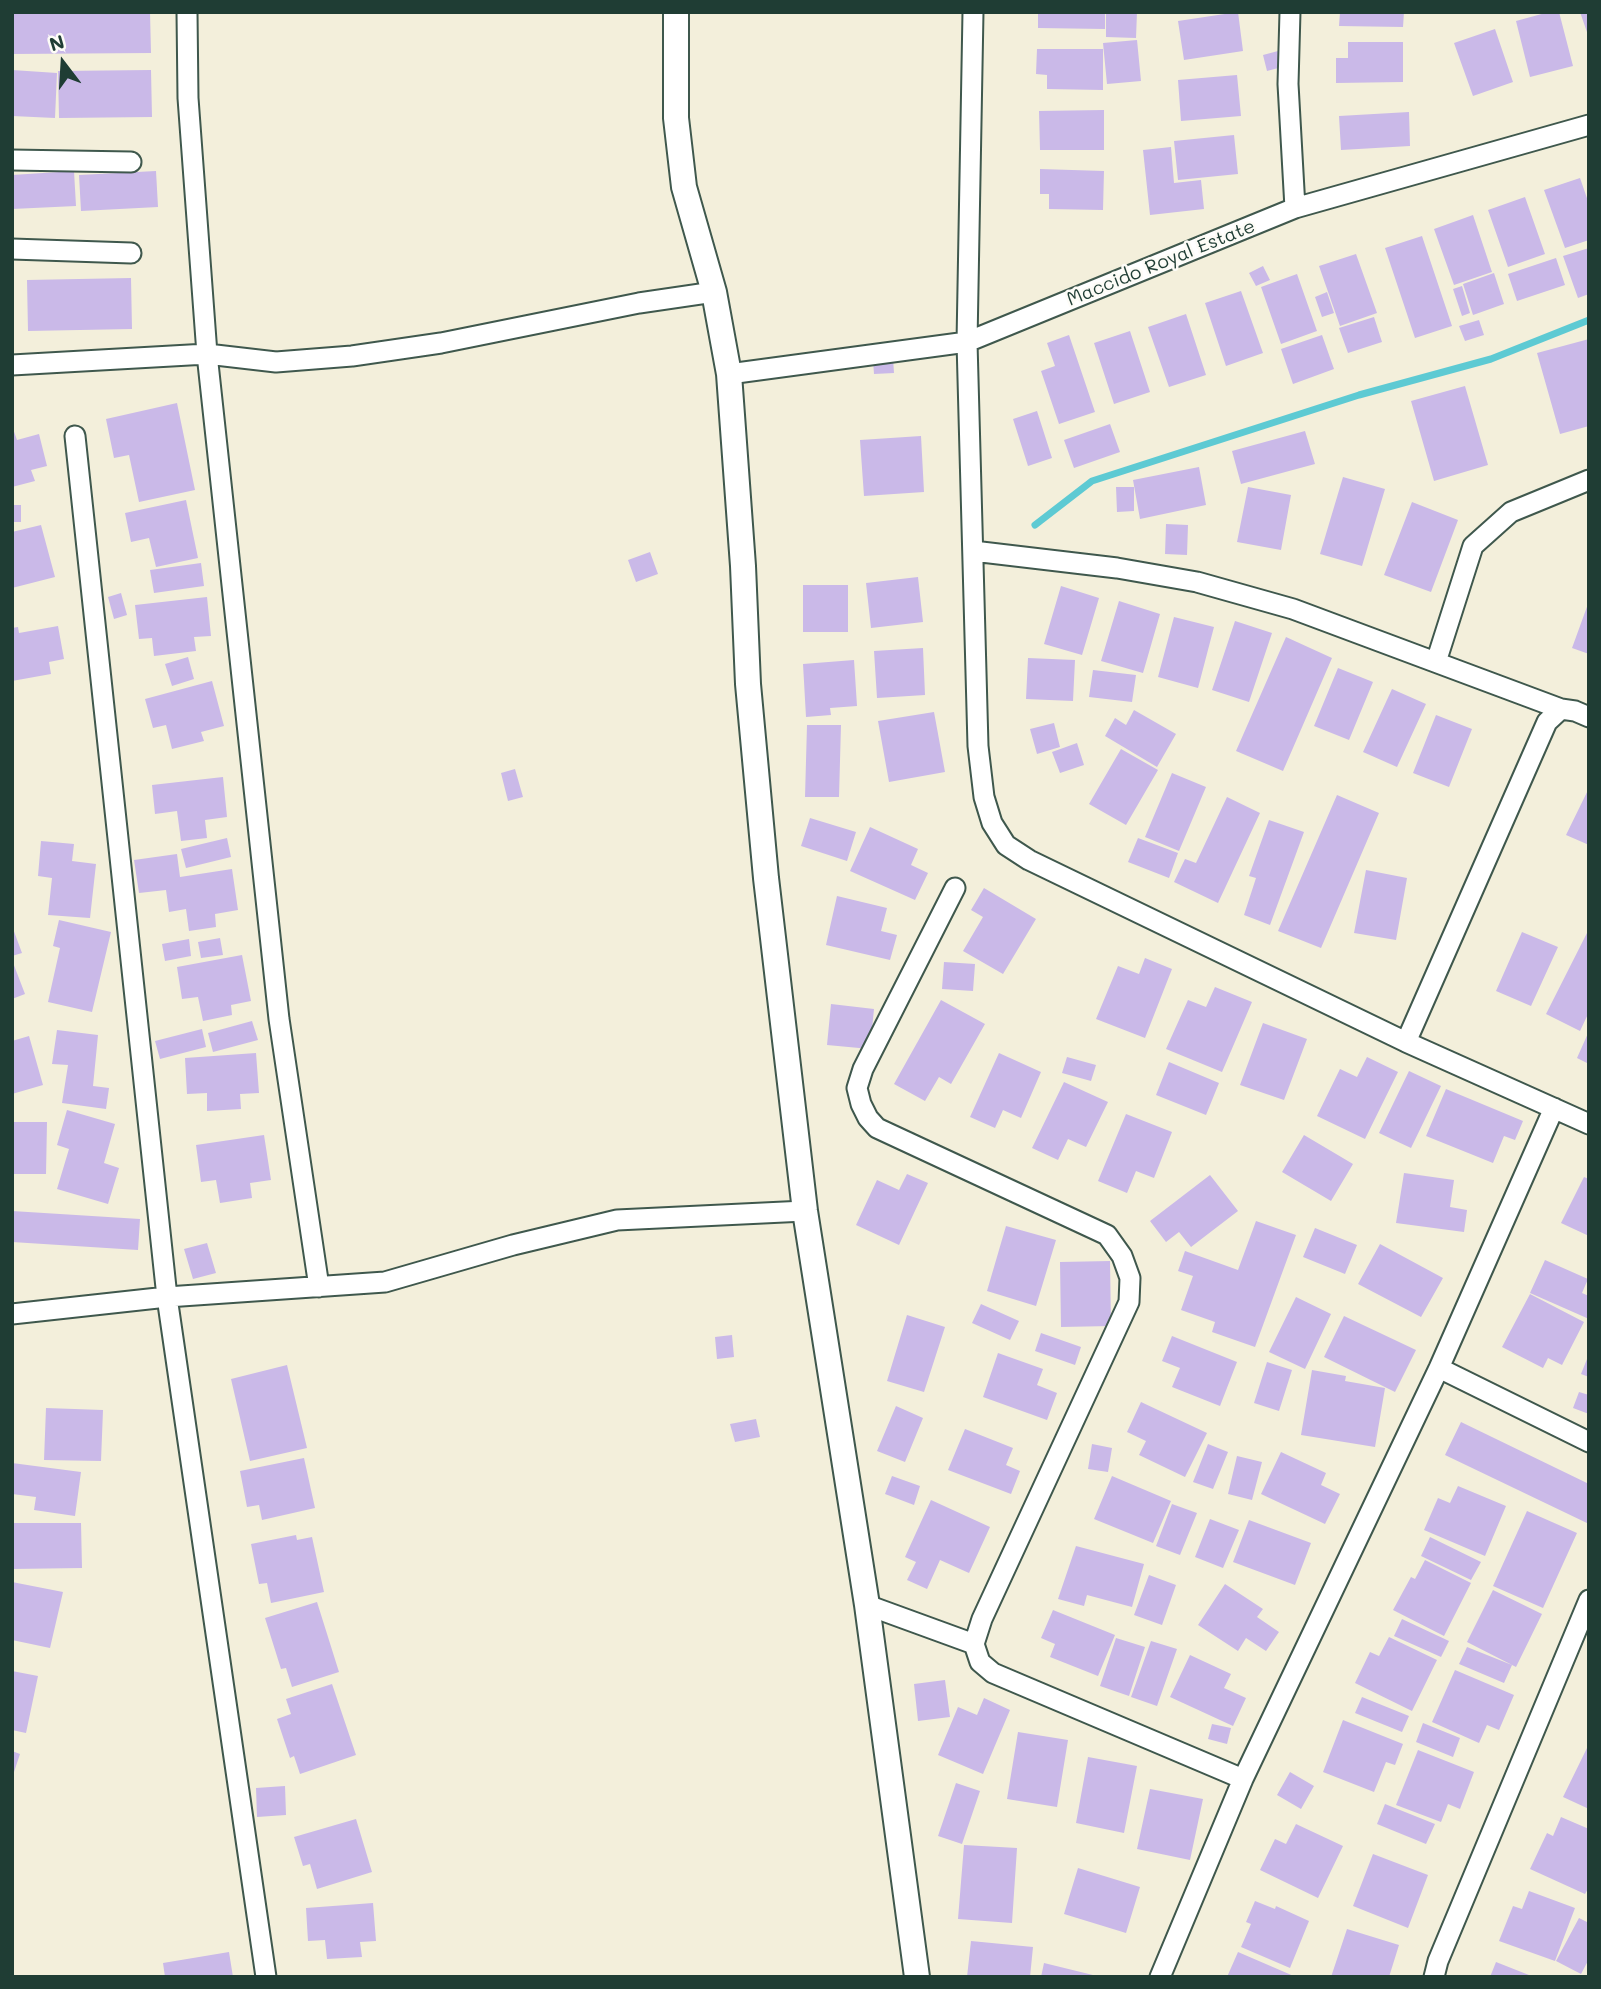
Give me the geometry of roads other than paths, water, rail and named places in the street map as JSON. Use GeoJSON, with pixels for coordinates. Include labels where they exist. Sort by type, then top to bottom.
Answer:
{"type":"FeatureCollection","features":[{"type":"Feature","properties":{"kind":"street"},"geometry":{"type":"LineString","coordinates":[[187,12],[188,98],[207,354],[279,1019],[319,1287]]}},
{"type":"Feature","properties":{"kind":"street"},"geometry":{"type":"LineString","coordinates":[[676,12],[676,118],[684,187],[714,292],[729,374],[743,566],[748,684],[766,878],[805,1211],[867,1605],[917,1977]]}},
{"type":"Feature","properties":{"kind":"street"},"geometry":{"type":"LineString","coordinates":[[973,12],[967,342],[978,746],[984,797],[992,823],[1006,845],[1041,866],[1406,1042],[1589,1124]]}},
{"type":"Feature","properties":{"kind":"street"},"geometry":{"type":"LineString","coordinates":[[1290,12],[1288,84],[1295,208]]}},
{"type":"Feature","properties":{"kind":"street","name":"Maccido Royal Estate"},"geometry":{"type":"LineString","coordinates":[[729,374],[967,342],[1295,208],[1589,125]]}},
{"type":"Feature","properties":{"kind":"street"},"geometry":{"type":"LineString","coordinates":[[12,160],[131,162]]}},
{"type":"Feature","properties":{"kind":"street"},"geometry":{"type":"LineString","coordinates":[[12,249],[131,253]]}},
{"type":"Feature","properties":{"kind":"street"},"geometry":{"type":"LineString","coordinates":[[12,365],[207,354],[276,362],[352,356],[441,344],[639,303],[714,292]]}},
{"type":"Feature","properties":{"kind":"street"},"geometry":{"type":"LineString","coordinates":[[75,436],[167,1297],[266,1977]]}},
{"type":"Feature","properties":{"kind":"street"},"geometry":{"type":"LineString","coordinates":[[1436,662],[1473,546],[1511,512],[1589,480]]}},
{"type":"Feature","properties":{"kind":"street"},"geometry":{"type":"LineString","coordinates":[[972,551],[1116,568],[1197,582],[1293,609],[1589,717]]}},
{"type":"Feature","properties":{"kind":"street"},"geometry":{"type":"LineString","coordinates":[[1406,1042],[1547,722],[1561,709]]}},
{"type":"Feature","properties":{"kind":"street"},"geometry":{"type":"LineString","coordinates":[[955,888],[863,1069],[857,1088],[867,1118],[877,1128],[1107,1235],[1122,1256],[1130,1278],[1129,1302],[982,1619],[974,1644],[980,1662],[993,1673],[1243,1779]]}},
{"type":"Feature","properties":{"kind":"street"},"geometry":{"type":"LineString","coordinates":[[1160,1977],[1243,1779],[1439,1368],[1554,1108]]}},
{"type":"Feature","properties":{"kind":"street"},"geometry":{"type":"LineString","coordinates":[[13,1315],[167,1297],[385,1282],[513,1245],[617,1220],[805,1211]]}},
{"type":"Feature","properties":{"kind":"street"},"geometry":{"type":"LineString","coordinates":[[1439,1368],[1589,1442]]}},
{"type":"Feature","properties":{"kind":"street"},"geometry":{"type":"LineString","coordinates":[[1434,1977],[1589,1600]]}},
{"type":"Feature","properties":{"kind":"street"},"geometry":{"type":"LineString","coordinates":[[867,1605],[974,1644]]}},
{"type":"Feature","properties":{"kind":"waterway"},"geometry":{"type":"LineString","coordinates":[[1035,525],[1092,481],[1359,395],[1491,359],[1589,320]]}}]}
